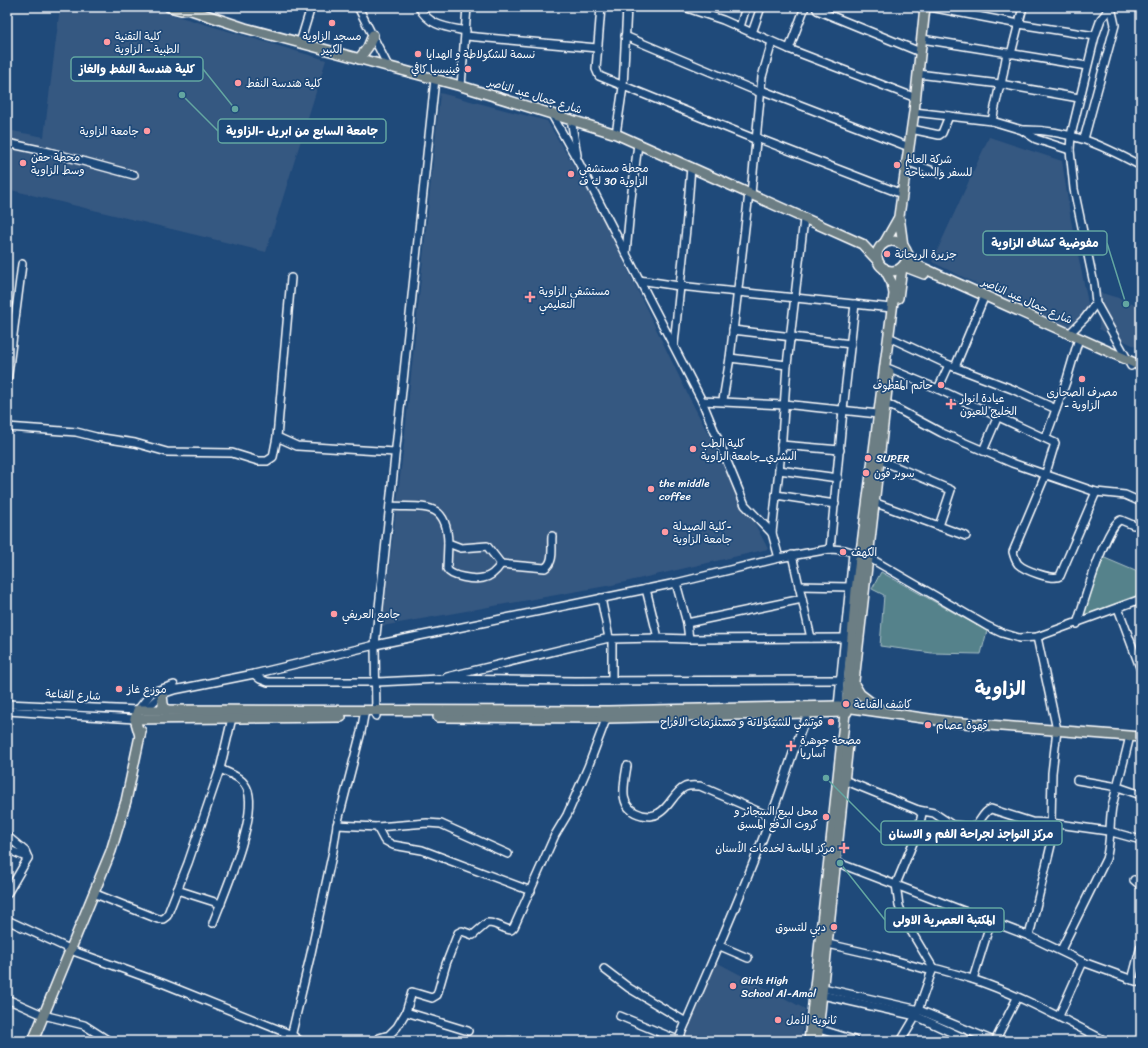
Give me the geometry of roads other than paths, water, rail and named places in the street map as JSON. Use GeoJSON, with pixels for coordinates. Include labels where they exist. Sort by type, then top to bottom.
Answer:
{"type":"FeatureCollection","features":[{"type":"Feature","properties":{"kind":"main road","name":"شارع جمال عبد الناصر"},"geometry":{"type":"LineString","coordinates":[[170,7],[184,8],[300,43],[461,86],[616,134],[862,244],[881,265],[890,278],[894,288],[861,555]]}},
{"type":"Feature","properties":{"kind":"main road"},"geometry":{"type":"LineString","coordinates":[[899,216],[906,261],[902,266],[894,270],[881,265],[877,252],[894,230],[899,216],[916,98],[924,7]]}},
{"type":"Feature","properties":{"kind":"main road"},"geometry":{"type":"LineString","coordinates":[[359,59],[368,47],[373,35]]}},
{"type":"Feature","properties":{"kind":"main road"},"geometry":{"type":"LineString","coordinates":[[884,243],[895,241],[905,250]]}},
{"type":"Feature","properties":{"kind":"main road","name":"شارع جمال عبد الناصر"},"geometry":{"type":"LineString","coordinates":[[862,244],[884,243]]}},
{"type":"Feature","properties":{"kind":"main road","name":"شارع جمال عبد الناصر"},"geometry":{"type":"LineString","coordinates":[[905,250],[912,261],[921,267],[1069,334],[1079,340]]}},
{"type":"Feature","properties":{"kind":"main road","name":"شارع جمال عبد الناصر"},"geometry":{"type":"LineString","coordinates":[[902,266],[922,273],[1079,340],[1129,363],[1141,371]]}},
{"type":"Feature","properties":{"kind":"main road"},"geometry":{"type":"LineString","coordinates":[[817,1041],[819,1029],[818,990],[861,555],[876,503],[902,266]]}},
{"type":"Feature","properties":{"kind":"main road"},"geometry":{"type":"LineString","coordinates":[[900,286],[909,277],[922,273]]}},
{"type":"Feature","properties":{"kind":"main road","name":"شارع جمال عبد الناصر"},"geometry":{"type":"LineString","coordinates":[[1129,363],[1141,366]]}},
{"type":"Feature","properties":{"kind":"main road"},"geometry":{"type":"LineString","coordinates":[[809,1041],[828,944],[844,780],[846,709],[854,684],[861,555]]}},
{"type":"Feature","properties":{"kind":"main road"},"geometry":{"type":"LineString","coordinates":[[854,684],[860,694],[884,712]]}},
{"type":"Feature","properties":{"kind":"main road"},"geometry":{"type":"LineString","coordinates":[[162,694],[163,704],[166,711]]}},
{"type":"Feature","properties":{"kind":"main road"},"geometry":{"type":"LineString","coordinates":[[846,709],[949,727],[1141,737]]}},
{"type":"Feature","properties":{"kind":"main road"},"geometry":{"type":"LineString","coordinates":[[32,1041],[119,826],[140,736],[139,720],[141,710],[608,714],[846,709],[884,712],[951,722],[1141,742]]}},
{"type":"Feature","properties":{"kind":"main road"},"geometry":{"type":"LineString","coordinates":[[139,720],[364,713]]}},
{"type":"Feature","properties":{"kind":"street"},"geometry":{"type":"LineString","coordinates":[[300,43],[312,7]]}},
{"type":"Feature","properties":{"kind":"street"},"geometry":{"type":"LineString","coordinates":[[358,7],[389,68]]}},
{"type":"Feature","properties":{"kind":"street"},"geometry":{"type":"LineString","coordinates":[[419,7],[425,17],[434,24],[466,34],[597,48]]}},
{"type":"Feature","properties":{"kind":"street"},"geometry":{"type":"LineString","coordinates":[[461,86],[467,7]]}},
{"type":"Feature","properties":{"kind":"street"},"geometry":{"type":"LineString","coordinates":[[601,7],[597,48],[597,74],[623,87],[902,194]]}},
{"type":"Feature","properties":{"kind":"street"},"geometry":{"type":"LineString","coordinates":[[616,134],[623,87],[627,7]]}},
{"type":"Feature","properties":{"kind":"street"},"geometry":{"type":"LineString","coordinates":[[684,7],[740,27],[789,50],[916,98]]}},
{"type":"Feature","properties":{"kind":"street"},"geometry":{"type":"LineString","coordinates":[[740,27],[746,7]]}},
{"type":"Feature","properties":{"kind":"street"},"geometry":{"type":"LineString","coordinates":[[752,33],[761,7]]}},
{"type":"Feature","properties":{"kind":"street"},"geometry":{"type":"LineString","coordinates":[[789,50],[805,7]]}},
{"type":"Feature","properties":{"kind":"street"},"geometry":{"type":"LineString","coordinates":[[816,7],[817,10],[920,52]]}},
{"type":"Feature","properties":{"kind":"street"},"geometry":{"type":"LineString","coordinates":[[930,7],[1019,24],[1095,36]]}},
{"type":"Feature","properties":{"kind":"street"},"geometry":{"type":"LineString","coordinates":[[992,121],[1000,84],[1019,24],[1022,7]]}},
{"type":"Feature","properties":{"kind":"street"},"geometry":{"type":"LineString","coordinates":[[1084,139],[1115,25],[1111,7],[1101,19],[1095,36],[1079,98],[1071,135],[1070,150],[1077,205],[1094,284],[1096,303],[1129,363]]}},
{"type":"Feature","properties":{"kind":"street"},"geometry":{"type":"LineString","coordinates":[[626,36],[761,91],[909,147]]}},
{"type":"Feature","properties":{"kind":"street"},"geometry":{"type":"LineString","coordinates":[[922,39],[1087,66]]}},
{"type":"Feature","properties":{"kind":"street"},"geometry":{"type":"LineString","coordinates":[[723,400],[730,358],[737,291],[757,139],[764,67],[772,42]]}},
{"type":"Feature","properties":{"kind":"street"},"geometry":{"type":"LineString","coordinates":[[918,74],[1000,84],[1079,98]]}},
{"type":"Feature","properties":{"kind":"street"},"geometry":{"type":"LineString","coordinates":[[376,713],[377,682],[375,645],[434,79]]}},
{"type":"Feature","properties":{"kind":"street"},"geometry":{"type":"LineString","coordinates":[[914,112],[992,121],[1022,130],[1046,131],[1071,135],[1084,139],[1141,166]]}},
{"type":"Feature","properties":{"kind":"street"},"geometry":{"type":"LineString","coordinates":[[552,113],[702,400],[745,505],[772,532]]}},
{"type":"Feature","properties":{"kind":"street"},"geometry":{"type":"LineString","coordinates":[[911,129],[939,135],[942,133],[949,116]]}},
{"type":"Feature","properties":{"kind":"street"},"geometry":{"type":"LineString","coordinates":[[571,119],[578,161]]}},
{"type":"Feature","properties":{"kind":"street"},"geometry":{"type":"LineString","coordinates":[[1022,130],[1040,141],[1070,150]]}},
{"type":"Feature","properties":{"kind":"street"},"geometry":{"type":"LineString","coordinates":[[7,143],[49,152],[134,175]]}},
{"type":"Feature","properties":{"kind":"street"},"geometry":{"type":"LineString","coordinates":[[626,253],[638,144]]}},
{"type":"Feature","properties":{"kind":"street"},"geometry":{"type":"LineString","coordinates":[[906,161],[941,174]]}},
{"type":"Feature","properties":{"kind":"street"},"geometry":{"type":"LineString","coordinates":[[674,345],[691,167]]}},
{"type":"Feature","properties":{"kind":"street"},"geometry":{"type":"LineString","coordinates":[[779,558],[772,532],[779,470],[787,365],[804,219]]}},
{"type":"Feature","properties":{"kind":"street"},"geometry":{"type":"LineString","coordinates":[[7,382],[22,264]]}},
{"type":"Feature","properties":{"kind":"street"},"geometry":{"type":"LineString","coordinates":[[7,427],[64,430],[124,443],[135,443],[167,452],[232,453],[258,461],[267,461],[273,457],[278,437],[291,278]]}},
{"type":"Feature","properties":{"kind":"street"},"geometry":{"type":"LineString","coordinates":[[639,280],[679,286],[892,308]]}},
{"type":"Feature","properties":{"kind":"street"},"geometry":{"type":"LineString","coordinates":[[938,389],[952,366],[983,300]]}},
{"type":"Feature","properties":{"kind":"street"},"geometry":{"type":"LineString","coordinates":[[1069,334],[1085,318],[1096,303]]}},
{"type":"Feature","properties":{"kind":"street"},"geometry":{"type":"LineString","coordinates":[[830,549],[838,478],[843,410],[856,304]]}},
{"type":"Feature","properties":{"kind":"street"},"geometry":{"type":"LineString","coordinates":[[733,330],[851,344]]}},
{"type":"Feature","properties":{"kind":"street"},"geometry":{"type":"LineString","coordinates":[[893,338],[952,366],[1012,389],[1056,409]]}},
{"type":"Feature","properties":{"kind":"street"},"geometry":{"type":"LineString","coordinates":[[1046,437],[1079,340]]}},
{"type":"Feature","properties":{"kind":"street"},"geometry":{"type":"LineString","coordinates":[[730,358],[787,365]]}},
{"type":"Feature","properties":{"kind":"street"},"geometry":{"type":"LineString","coordinates":[[890,369],[1046,437],[1055,443],[1045,476],[1013,552],[1017,563],[1022,568],[1038,574],[1056,578],[1060,576],[1096,492]]}},
{"type":"Feature","properties":{"kind":"street"},"geometry":{"type":"LineString","coordinates":[[702,400],[784,404],[878,414]]}},
{"type":"Feature","properties":{"kind":"street"},"geometry":{"type":"LineString","coordinates":[[886,403],[942,433],[1045,476],[1096,492],[1125,495],[1141,502]]}},
{"type":"Feature","properties":{"kind":"street"},"geometry":{"type":"LineString","coordinates":[[983,451],[998,416]]}},
{"type":"Feature","properties":{"kind":"street"},"geometry":{"type":"LineString","coordinates":[[278,437],[297,446],[395,452]]}},
{"type":"Feature","properties":{"kind":"street"},"geometry":{"type":"LineString","coordinates":[[781,445],[840,450]]}},
{"type":"Feature","properties":{"kind":"street"},"geometry":{"type":"LineString","coordinates":[[880,460],[951,490],[939,526]]}},
{"type":"Feature","properties":{"kind":"street"},"geometry":{"type":"LineString","coordinates":[[779,470],[838,478]]}},
{"type":"Feature","properties":{"kind":"street"},"geometry":{"type":"LineString","coordinates":[[776,495],[835,504]]}},
{"type":"Feature","properties":{"kind":"street"},"geometry":{"type":"LineString","coordinates":[[876,503],[966,536]]}},
{"type":"Feature","properties":{"kind":"street"},"geometry":{"type":"LineString","coordinates":[[390,506],[436,510],[444,518],[447,524],[447,569],[454,575],[484,578],[496,571],[501,564]]}},
{"type":"Feature","properties":{"kind":"street"},"geometry":{"type":"LineString","coordinates":[[1077,624],[1100,556],[1115,524],[1121,520],[1133,525]]}},
{"type":"Feature","properties":{"kind":"street"},"geometry":{"type":"LineString","coordinates":[[448,543],[461,548],[486,546],[501,564],[544,568],[550,565],[552,536]]}},
{"type":"Feature","properties":{"kind":"street"},"geometry":{"type":"LineString","coordinates":[[141,710],[162,694],[206,683],[254,674],[375,645],[676,583],[779,558],[830,549],[861,555],[1002,633],[1019,638],[1037,638],[1141,599]]}},
{"type":"Feature","properties":{"kind":"street"},"geometry":{"type":"LineString","coordinates":[[846,709],[841,680],[845,638],[850,587],[861,555]]}},
{"type":"Feature","properties":{"kind":"street"},"geometry":{"type":"LineString","coordinates":[[792,556],[811,638]]}},
{"type":"Feature","properties":{"kind":"street"},"geometry":{"type":"LineString","coordinates":[[676,583],[688,622],[689,639]]}},
{"type":"Feature","properties":{"kind":"street"},"geometry":{"type":"LineString","coordinates":[[799,586],[850,587]]}},
{"type":"Feature","properties":{"kind":"street"},"geometry":{"type":"LineString","coordinates":[[646,589],[658,638]]}},
{"type":"Feature","properties":{"kind":"street"},"geometry":{"type":"LineString","coordinates":[[601,598],[610,639],[612,681]]}},
{"type":"Feature","properties":{"kind":"street"},"geometry":{"type":"LineString","coordinates":[[688,622],[802,599]]}},
{"type":"Feature","properties":{"kind":"street"},"geometry":{"type":"LineString","coordinates":[[1118,608],[1141,670]]}},
{"type":"Feature","properties":{"kind":"street"},"geometry":{"type":"LineString","coordinates":[[439,678],[610,639],[845,638]]}},
{"type":"Feature","properties":{"kind":"street"},"geometry":{"type":"LineString","coordinates":[[1029,936],[1052,841],[1052,773],[1057,733],[1037,638]]}},
{"type":"Feature","properties":{"kind":"street"},"geometry":{"type":"LineString","coordinates":[[254,674],[260,679],[268,682],[377,682],[439,678],[612,681],[841,680]]}},
{"type":"Feature","properties":{"kind":"street"},"geometry":{"type":"LineString","coordinates":[[141,710],[152,692],[158,689],[176,684],[206,683]]}},
{"type":"Feature","properties":{"kind":"street","name":"شارع القناعة"},"geometry":{"type":"LineString","coordinates":[[7,704],[141,710]]}},
{"type":"Feature","properties":{"kind":"street"},"geometry":{"type":"LineString","coordinates":[[620,1016],[678,1040],[720,946],[771,817],[795,745],[810,710]]}},
{"type":"Feature","properties":{"kind":"street","name":"شارع القناعة"},"geometry":{"type":"LineString","coordinates":[[7,711],[139,720]]}},
{"type":"Feature","properties":{"kind":"street"},"geometry":{"type":"LineString","coordinates":[[291,1038],[330,866],[337,825],[364,713]]}},
{"type":"Feature","properties":{"kind":"street"},"geometry":{"type":"LineString","coordinates":[[377,1041],[379,1038],[392,1033],[406,1012],[412,992],[432,998],[437,995],[446,964],[458,933],[462,931],[473,935],[487,923],[491,922],[511,930],[516,923],[555,835],[567,815],[608,714]]}},
{"type":"Feature","properties":{"kind":"street"},"geometry":{"type":"LineString","coordinates":[[93,893],[158,919],[163,919],[167,916],[178,890],[220,769],[232,718]]}},
{"type":"Feature","properties":{"kind":"street"},"geometry":{"type":"LineString","coordinates":[[1061,950],[1106,859],[1108,852],[1108,831],[1129,740]]}},
{"type":"Feature","properties":{"kind":"street"},"geometry":{"type":"LineString","coordinates":[[627,766],[623,794],[626,806],[636,813],[651,817],[659,813],[685,787],[700,786],[771,817]]}},
{"type":"Feature","properties":{"kind":"street"},"geometry":{"type":"LineString","coordinates":[[213,922],[240,853],[249,810],[248,791],[243,782],[235,775],[220,769]]}},
{"type":"Feature","properties":{"kind":"street"},"geometry":{"type":"LineString","coordinates":[[844,780],[918,810],[934,814],[952,825]]}},
{"type":"Feature","properties":{"kind":"street"},"geometry":{"type":"LineString","coordinates":[[1077,780],[1118,787],[1141,795]]}},
{"type":"Feature","properties":{"kind":"street"},"geometry":{"type":"LineString","coordinates":[[918,831],[933,830],[952,825],[975,827],[980,822],[985,812],[991,809],[1032,822],[1051,823],[1108,831],[1141,840]]}},
{"type":"Feature","properties":{"kind":"street"},"geometry":{"type":"LineString","coordinates":[[901,1041],[918,1013],[933,970],[905,921],[899,906],[896,884],[918,831],[922,814],[918,810]]}},
{"type":"Feature","properties":{"kind":"street"},"geometry":{"type":"LineString","coordinates":[[337,825],[377,827],[427,823],[441,824],[508,854]]}},
{"type":"Feature","properties":{"kind":"street"},"geometry":{"type":"LineString","coordinates":[[377,827],[384,840],[393,845],[422,850],[530,891]]}},
{"type":"Feature","properties":{"kind":"street"},"geometry":{"type":"LineString","coordinates":[[7,836],[25,851],[28,858]]}},
{"type":"Feature","properties":{"kind":"street"},"geometry":{"type":"LineString","coordinates":[[7,849],[28,858]]}},
{"type":"Feature","properties":{"kind":"street"},"geometry":{"type":"LineString","coordinates":[[7,894],[28,858]]}},
{"type":"Feature","properties":{"kind":"street"},"geometry":{"type":"LineString","coordinates":[[836,862],[1029,936],[1061,950],[1083,962],[1141,983]]}},
{"type":"Feature","properties":{"kind":"street"},"geometry":{"type":"LineString","coordinates":[[1134,880],[1141,886]]}},
{"type":"Feature","properties":{"kind":"street"},"geometry":{"type":"LineString","coordinates":[[178,890],[221,904]]}},
{"type":"Feature","properties":{"kind":"street"},"geometry":{"type":"LineString","coordinates":[[7,920],[69,949],[162,983],[300,1041]]}},
{"type":"Feature","properties":{"kind":"street"},"geometry":{"type":"LineString","coordinates":[[973,979],[991,921]]}},
{"type":"Feature","properties":{"kind":"street"},"geometry":{"type":"LineString","coordinates":[[828,944],[973,979],[1059,1016],[1106,1041]]}},
{"type":"Feature","properties":{"kind":"street"},"geometry":{"type":"LineString","coordinates":[[720,946],[748,958]]}},
{"type":"Feature","properties":{"kind":"street"},"geometry":{"type":"LineString","coordinates":[[1132,980],[1141,946]]}},
{"type":"Feature","properties":{"kind":"street"},"geometry":{"type":"LineString","coordinates":[[1059,1016],[1083,962]]}},
{"type":"Feature","properties":{"kind":"street"},"geometry":{"type":"LineString","coordinates":[[604,969],[629,988],[686,1022]]}},
{"type":"Feature","properties":{"kind":"street"},"geometry":{"type":"LineString","coordinates":[[818,990],[918,1013],[994,1041],[1017,998]]}},
{"type":"Feature","properties":{"kind":"street"},"geometry":{"type":"LineString","coordinates":[[7,998],[43,1015],[84,1025],[109,1041]]}},
{"type":"Feature","properties":{"kind":"street"},"geometry":{"type":"LineString","coordinates":[[406,1012],[468,1031]]}},
{"type":"Feature","properties":{"kind":"street"},"geometry":{"type":"LineString","coordinates":[[918,1013],[970,1041]]}},
{"type":"Feature","properties":{"kind":"street"},"geometry":{"type":"LineString","coordinates":[[819,1029],[854,1040]]}},
{"type":"Feature","properties":{"kind":"place","name":"مسجد الزاوية الكبير"},"geometry":{"type":"Point","coordinates":[332,23]}},
{"type":"Feature","properties":{"kind":"place","name":"كلية التقنية الطبية - الزاوية"},"geometry":{"type":"Point","coordinates":[107,42]}},
{"type":"Feature","properties":{"kind":"place","name":"نسمة للشكولاطة و الهدايا"},"geometry":{"type":"Point","coordinates":[418,54]}},
{"type":"Feature","properties":{"kind":"place","name":"فينيسيا كافي"},"geometry":{"type":"Point","coordinates":[468,69]}},
{"type":"Feature","properties":{"kind":"place","name":"كلية هندسة النفط"},"geometry":{"type":"Point","coordinates":[238,83]}},
{"type":"Feature","properties":{"kind":"place","name":"جامعة السابع من ابريل -الزاوية"},"geometry":{"type":"Point","coordinates":[182,95]}},
{"type":"Feature","properties":{"kind":"place","name":"كلية هندسة النفط والغاز"},"geometry":{"type":"Point","coordinates":[235,109]}},
{"type":"Feature","properties":{"kind":"place","name":"جامعة الزاوية"},"geometry":{"type":"Point","coordinates":[147,131]}},
{"type":"Feature","properties":{"kind":"place","name":"محطة حقن وسط الزاوية"},"geometry":{"type":"Point","coordinates":[23,163]}},
{"type":"Feature","properties":{"kind":"place","name":"شركة العالم للسفر والسياحة"},"geometry":{"type":"Point","coordinates":[897,165]}},
{"type":"Feature","properties":{"kind":"place","name":"محطة مستشفي الزاوية 30 ك ف"},"geometry":{"type":"Point","coordinates":[571,174]}},
{"type":"Feature","properties":{"kind":"place","name":"جزيرة الريحانة"},"geometry":{"type":"Point","coordinates":[887,254]}},
{"type":"Feature","properties":{"kind":"place","name":"مستشفى الزاوية التعليمي"},"geometry":{"type":"Point","coordinates":[530,297]}},
{"type":"Feature","properties":{"kind":"place","name":"مفوضية كشاف الزاوية"},"geometry":{"type":"Point","coordinates":[1126,304]}},
{"type":"Feature","properties":{"kind":"place","name":"مصرف الصحارى - الزاوية"},"geometry":{"type":"Point","coordinates":[1082,379]}},
{"type":"Feature","properties":{"kind":"place","name":"حاتم المقطوف"},"geometry":{"type":"Point","coordinates":[941,385]}},
{"type":"Feature","properties":{"kind":"place","name":"عيادة انوار الخليج للعيون"},"geometry":{"type":"Point","coordinates":[951,404]}},
{"type":"Feature","properties":{"kind":"place","name":"كلية الطب البشري_جامعة الزاوية"},"geometry":{"type":"Point","coordinates":[693,449]}},
{"type":"Feature","properties":{"kind":"place","name":"SUPER"},"geometry":{"type":"Point","coordinates":[868,458]}},
{"type":"Feature","properties":{"kind":"place","name":"سوبر فون"},"geometry":{"type":"Point","coordinates":[866,473]}},
{"type":"Feature","properties":{"kind":"place","name":"the middle coffee"},"geometry":{"type":"Point","coordinates":[651,489]}},
{"type":"Feature","properties":{"kind":"place","name":"كلية الصيدلة- جامعة الزاوية"},"geometry":{"type":"Point","coordinates":[665,532]}},
{"type":"Feature","properties":{"kind":"place","name":"الكهف"},"geometry":{"type":"Point","coordinates":[843,552]}},
{"type":"Feature","properties":{"kind":"place","name":"جامع العريفي"},"geometry":{"type":"Point","coordinates":[334,614]}},
{"type":"Feature","properties":{"kind":"place","name":"موزع غاز"},"geometry":{"type":"Point","coordinates":[119,689]}},
{"type":"Feature","properties":{"kind":"place","name":"كاشف القناعة"},"geometry":{"type":"Point","coordinates":[846,704]}},
{"type":"Feature","properties":{"kind":"place","name":"قوتشي للشيكولاتة و مستلزمات الافراح"},"geometry":{"type":"Point","coordinates":[831,722]}},
{"type":"Feature","properties":{"kind":"place","name":"قهوة عصام"},"geometry":{"type":"Point","coordinates":[928,725]}},
{"type":"Feature","properties":{"kind":"place","name":"مصحة جوهرة أساريا"},"geometry":{"type":"Point","coordinates":[791,746]}},
{"type":"Feature","properties":{"kind":"place","name":"مركز النواجذ لجراحة الفم و الاسنان"},"geometry":{"type":"Point","coordinates":[826,778]}},
{"type":"Feature","properties":{"kind":"place","name":"محل لبيع السجائر و كروت الدفع المسبق"},"geometry":{"type":"Point","coordinates":[826,817]}},
{"type":"Feature","properties":{"kind":"place","name":"مركز الماسة لخدمات الأسنان"},"geometry":{"type":"Point","coordinates":[844,848]}},
{"type":"Feature","properties":{"kind":"place","name":"المكتبة العصرية الاولى"},"geometry":{"type":"Point","coordinates":[840,863]}},
{"type":"Feature","properties":{"kind":"place","name":"دبي للتسوق"},"geometry":{"type":"Point","coordinates":[834,927]}},
{"type":"Feature","properties":{"kind":"place","name":"Girls High School Al-Amal"},"geometry":{"type":"Point","coordinates":[733,986]}},
{"type":"Feature","properties":{"kind":"place","name":"ثانوية الأمل"},"geometry":{"type":"Point","coordinates":[778,1020]}},
{"type":"Feature","properties":{"kind":"district","name":"الزاوية"},"geometry":{"type":"Point","coordinates":[1000,688]}}]}
